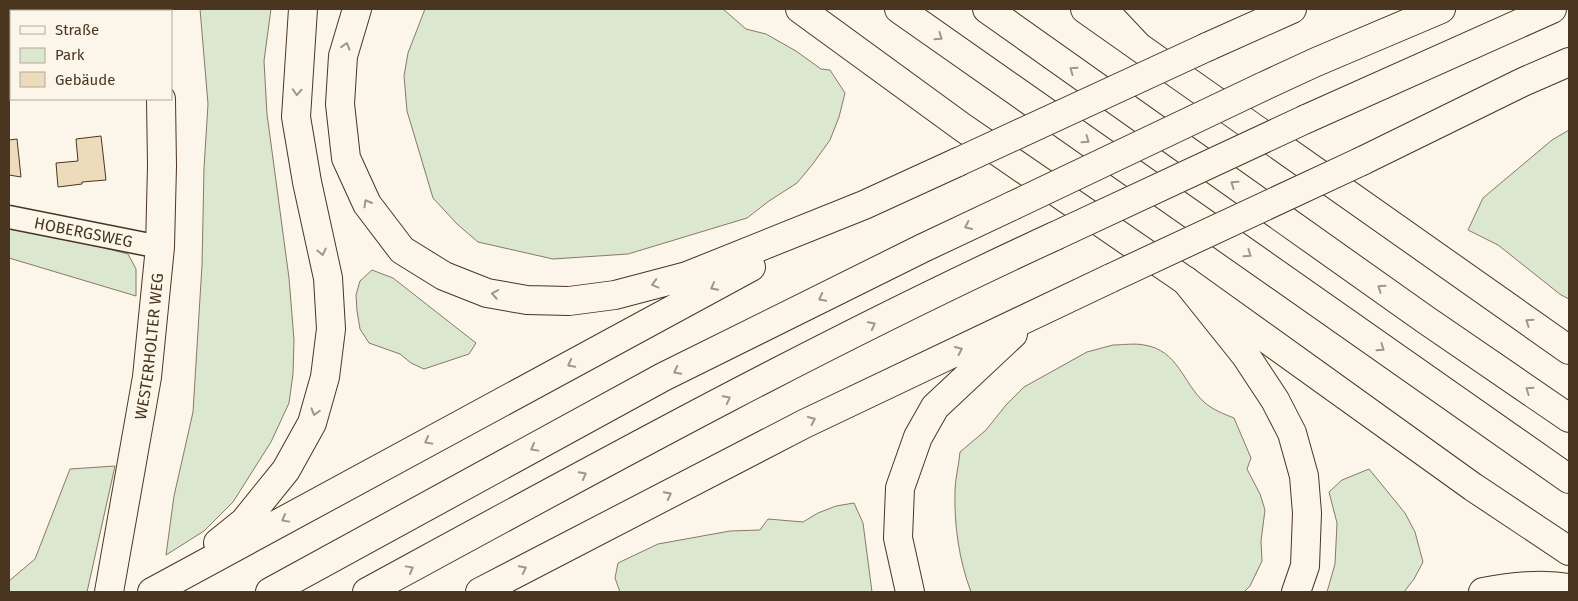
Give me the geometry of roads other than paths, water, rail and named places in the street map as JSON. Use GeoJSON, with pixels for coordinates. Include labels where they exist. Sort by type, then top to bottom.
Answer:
{"type":"FeatureCollection","features":[{"type":"Feature","properties":{"kind":"main road"},"geometry":{"type":"LineString","coordinates":[[144,592],[193,562],[244,522],[286,470],[312,423],[325,376],[331,329],[328,278],[307,182],[296,117],[303,9]]}},
{"type":"Feature","properties":{"kind":"main road"},"geometry":{"type":"LineString","coordinates":[[357,9],[343,56],[340,104],[346,158],[367,204],[402,250],[444,276],[487,293],[527,300],[569,301],[615,296],[687,276],[864,205],[1282,12]]}},
{"type":"Feature","properties":{"kind":"main road"},"geometry":{"type":"LineString","coordinates":[[800,9],[962,127],[1186,281],[1473,487],[1569,551]]}},
{"type":"Feature","properties":{"kind":"main road"},"geometry":{"type":"LineString","coordinates":[[899,9],[1569,479]]}},
{"type":"Feature","properties":{"kind":"main road"},"geometry":{"type":"LineString","coordinates":[[987,9],[1426,320],[1569,418]]}},
{"type":"Feature","properties":{"kind":"main road"},"geometry":{"type":"LineString","coordinates":[[1085,9],[1569,350]]}},
{"type":"Feature","properties":{"kind":"main road"},"geometry":{"type":"LineString","coordinates":[[1103,9],[1138,45]]}},
{"type":"Feature","properties":{"kind":"main road"},"geometry":{"type":"LineString","coordinates":[[270,592],[663,377],[923,248],[1316,62],[1441,9]]}},
{"type":"Feature","properties":{"kind":"main road"},"geometry":{"type":"LineString","coordinates":[[367,592],[701,412],[974,273],[1306,119],[1552,9]]}},
{"type":"Feature","properties":{"kind":"main road"},"geometry":{"type":"LineString","coordinates":[[480,592],[804,424],[1422,133],[1523,82],[1569,62]]}},
{"type":"Feature","properties":{"kind":"main road"},"geometry":{"type":"LineString","coordinates":[[1422,133],[1569,79]]}},
{"type":"Feature","properties":{"kind":"main road","name":"WESTERHOLTER WEG"},"geometry":{"type":"LineString","coordinates":[[109,592],[147,377],[160,247],[161,100]]}},
{"type":"Feature","properties":{"kind":"main road"},"geometry":{"type":"LineString","coordinates":[[152,592],[864,205]]}},
{"type":"Feature","properties":{"kind":"main road"},"geometry":{"type":"LineString","coordinates":[[1186,281],[1246,356],[1275,400],[1292,433],[1304,476],[1307,513],[1305,566],[1296,592]]}},
{"type":"Feature","properties":{"kind":"main road"},"geometry":{"type":"LineString","coordinates":[[910,592],[898,538],[900,488],[918,436],[935,407],[1035,314]]}},
{"type":"Feature","properties":{"kind":"main road"},"geometry":{"type":"LineString","coordinates":[[1483,592],[1510,587],[1557,586],[1569,588]]}},
{"type":"Feature","properties":{"kind":"street","name":"HOBERGSWEG"},"geometry":{"type":"LineString","coordinates":[[9,217],[160,247]]}}]}
